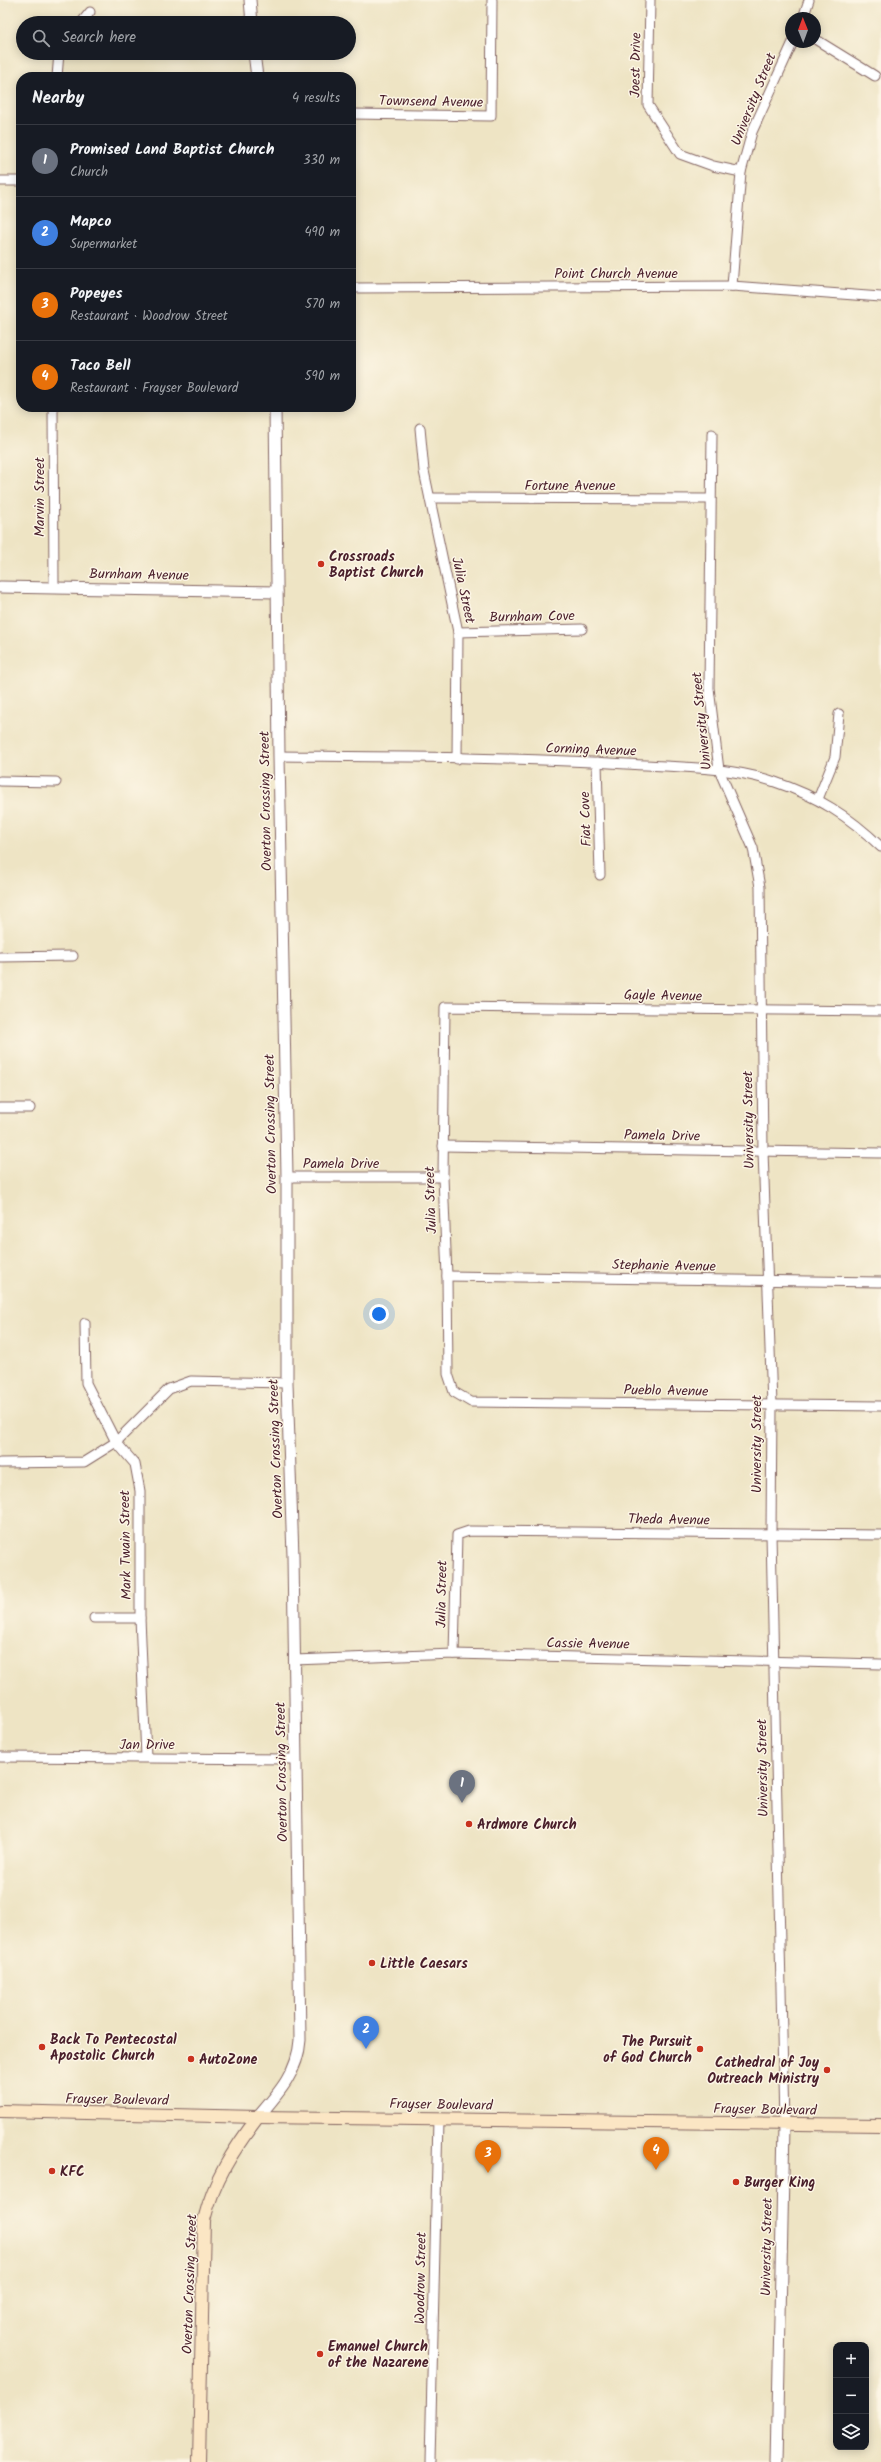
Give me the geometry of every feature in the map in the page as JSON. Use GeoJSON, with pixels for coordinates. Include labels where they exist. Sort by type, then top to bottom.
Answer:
{"type":"FeatureCollection","features":[{"type":"Feature","properties":{"kind":"main road","name":"Frayser Boulevard"},"geometry":{"type":"LineString","coordinates":[[0,2111],[258,2117],[881,2126]]}},
{"type":"Feature","properties":{"kind":"main road","name":"Overton Crossing Street"},"geometry":{"type":"LineString","coordinates":[[200,2462],[204,2220],[209,2201],[221,2172],[234,2149],[258,2117]]}},
{"type":"Feature","properties":{"kind":"street"},"geometry":{"type":"LineString","coordinates":[[250,0],[251,16]]}},
{"type":"Feature","properties":{"kind":"street","name":"Townsend Avenue"},"geometry":{"type":"LineString","coordinates":[[356,114],[491,116],[492,0]]}},
{"type":"Feature","properties":{"kind":"street","name":"Joest Drive"},"geometry":{"type":"LineString","coordinates":[[650,0],[648,105],[680,154],[713,166],[741,172]]}},
{"type":"Feature","properties":{"kind":"street"},"geometry":{"type":"LineString","coordinates":[[805,12],[810,0]]}},
{"type":"Feature","properties":{"kind":"street"},"geometry":{"type":"LineString","coordinates":[[87,16],[90,12]]}},
{"type":"Feature","properties":{"kind":"street"},"geometry":{"type":"LineString","coordinates":[[821,43],[875,76]]}},
{"type":"Feature","properties":{"kind":"street","name":"University Street"},"geometry":{"type":"LineString","coordinates":[[732,286],[741,172],[752,132],[790,48]]}},
{"type":"Feature","properties":{"kind":"street"},"geometry":{"type":"LineString","coordinates":[[58,72],[59,60]]}},
{"type":"Feature","properties":{"kind":"street"},"geometry":{"type":"LineString","coordinates":[[255,60],[256,72]]}},
{"type":"Feature","properties":{"kind":"street"},"geometry":{"type":"LineString","coordinates":[[0,181],[16,181]]}},
{"type":"Feature","properties":{"kind":"street","name":"Point Church Avenue"},"geometry":{"type":"LineString","coordinates":[[356,288],[732,286],[881,297]]}},
{"type":"Feature","properties":{"kind":"street","name":"Marvin Street"},"geometry":{"type":"LineString","coordinates":[[53,412],[54,588]]}},
{"type":"Feature","properties":{"kind":"street","name":"Overton Crossing Street"},"geometry":{"type":"LineString","coordinates":[[258,2117],[284,2086],[293,2069],[299,2052],[294,1759],[294,1660],[287,1383],[287,1177],[279,756],[276,412]]}},
{"type":"Feature","properties":{"kind":"street","name":"Julia Street"},"geometry":{"type":"LineString","coordinates":[[420,428],[424,471],[458,632],[457,759]]}},
{"type":"Feature","properties":{"kind":"street","name":"University Street"},"geometry":{"type":"LineString","coordinates":[[712,434],[710,500],[709,688],[720,770],[753,848],[759,879],[763,1151],[772,1406],[771,1534],[784,2125],[777,2462]]}},
{"type":"Feature","properties":{"kind":"street","name":"Fortune Avenue"},"geometry":{"type":"LineString","coordinates":[[430,498],[710,500]]}},
{"type":"Feature","properties":{"kind":"street","name":"Burnham Avenue"},"geometry":{"type":"LineString","coordinates":[[0,587],[277,592]]}},
{"type":"Feature","properties":{"kind":"street","name":"Burnham Cove"},"geometry":{"type":"LineString","coordinates":[[458,632],[582,629]]}},
{"type":"Feature","properties":{"kind":"street"},"geometry":{"type":"LineString","coordinates":[[818,799],[835,757],[839,714]]}},
{"type":"Feature","properties":{"kind":"street","name":"Corning Avenue"},"geometry":{"type":"LineString","coordinates":[[279,756],[597,762],[720,770],[775,782],[818,799],[856,823],[881,847]]}},
{"type":"Feature","properties":{"kind":"street","name":"Fiat Cove"},"geometry":{"type":"LineString","coordinates":[[597,762],[600,875]]}},
{"type":"Feature","properties":{"kind":"street"},"geometry":{"type":"LineString","coordinates":[[0,781],[56,782]]}},
{"type":"Feature","properties":{"kind":"street"},"geometry":{"type":"LineString","coordinates":[[0,957],[73,956]]}},
{"type":"Feature","properties":{"kind":"street","name":"Julia Street"},"geometry":{"type":"LineString","coordinates":[[445,1007],[443,1177],[447,1276],[448,1374],[454,1392]]}},
{"type":"Feature","properties":{"kind":"street","name":"Gayle Avenue"},"geometry":{"type":"LineString","coordinates":[[445,1007],[881,1011]]}},
{"type":"Feature","properties":{"kind":"street"},"geometry":{"type":"LineString","coordinates":[[0,1108],[30,1108]]}},
{"type":"Feature","properties":{"kind":"street","name":"Pamela Drive"},"geometry":{"type":"LineString","coordinates":[[443,1146],[881,1153]]}},
{"type":"Feature","properties":{"kind":"street","name":"Pamela Drive"},"geometry":{"type":"LineString","coordinates":[[287,1177],[443,1177]]}},
{"type":"Feature","properties":{"kind":"street","name":"Stephanie Avenue"},"geometry":{"type":"LineString","coordinates":[[447,1276],[881,1282]]}},
{"type":"Feature","properties":{"kind":"street","name":"Mark Twain Street"},"geometry":{"type":"LineString","coordinates":[[85,1323],[86,1383],[116,1442],[135,1464],[140,1492],[140,1618],[146,1757]]}},
{"type":"Feature","properties":{"kind":"street"},"geometry":{"type":"LineString","coordinates":[[0,1463],[84,1462],[116,1442],[169,1389],[191,1381],[287,1383]]}},
{"type":"Feature","properties":{"kind":"street","name":"Pueblo Avenue"},"geometry":{"type":"LineString","coordinates":[[454,1392],[471,1402],[881,1406]]}},
{"type":"Feature","properties":{"kind":"street","name":"Theda Avenue"},"geometry":{"type":"LineString","coordinates":[[457,1535],[469,1531],[881,1535]]}},
{"type":"Feature","properties":{"kind":"street","name":"Julia Street"},"geometry":{"type":"LineString","coordinates":[[454,1654],[457,1535]]}},
{"type":"Feature","properties":{"kind":"street"},"geometry":{"type":"LineString","coordinates":[[94,1618],[140,1618]]}},
{"type":"Feature","properties":{"kind":"street","name":"Cassie Avenue"},"geometry":{"type":"LineString","coordinates":[[294,1660],[454,1654],[881,1664]]}},
{"type":"Feature","properties":{"kind":"street","name":"Jan Drive"},"geometry":{"type":"LineString","coordinates":[[0,1757],[294,1759]]}},
{"type":"Feature","properties":{"kind":"street","name":"Woodrow Street"},"geometry":{"type":"LineString","coordinates":[[430,2462],[438,2119]]}},
{"type":"Feature","properties":{"kind":"place","name":"Crossroads Baptist Church"},"geometry":{"type":"Point","coordinates":[321,564]}},
{"type":"Feature","properties":{"kind":"place","name":"Promised Land Baptist Church"},"geometry":{"type":"Point","coordinates":[462,1803]}},
{"type":"Feature","properties":{"kind":"place","name":"Ardmore Church"},"geometry":{"type":"Point","coordinates":[469,1824]}},
{"type":"Feature","properties":{"kind":"place","name":"Little Caesars"},"geometry":{"type":"Point","coordinates":[372,1963]}},
{"type":"Feature","properties":{"kind":"place","name":"Back To Pentecostal Apostolic Church"},"geometry":{"type":"Point","coordinates":[42,2047]}},
{"type":"Feature","properties":{"kind":"place","name":"Mapco"},"geometry":{"type":"Point","coordinates":[366,2049]}},
{"type":"Feature","properties":{"kind":"place","name":"The Pursuit of God Church"},"geometry":{"type":"Point","coordinates":[700,2049]}},
{"type":"Feature","properties":{"kind":"place","name":"AutoZone"},"geometry":{"type":"Point","coordinates":[191,2059]}},
{"type":"Feature","properties":{"kind":"place","name":"Cathedral of Joy Outreach Ministry"},"geometry":{"type":"Point","coordinates":[827,2070]}},
{"type":"Feature","properties":{"kind":"place","name":"Taco Bell"},"geometry":{"type":"Point","coordinates":[656,2170]}},
{"type":"Feature","properties":{"kind":"place","name":"KFC"},"geometry":{"type":"Point","coordinates":[52,2171]}},
{"type":"Feature","properties":{"kind":"place","name":"Popeyes"},"geometry":{"type":"Point","coordinates":[488,2173]}},
{"type":"Feature","properties":{"kind":"place","name":"Burger King"},"geometry":{"type":"Point","coordinates":[736,2182]}},
{"type":"Feature","properties":{"kind":"place","name":"Emanuel Church of the Nazarene"},"geometry":{"type":"Point","coordinates":[320,2354]}}]}
